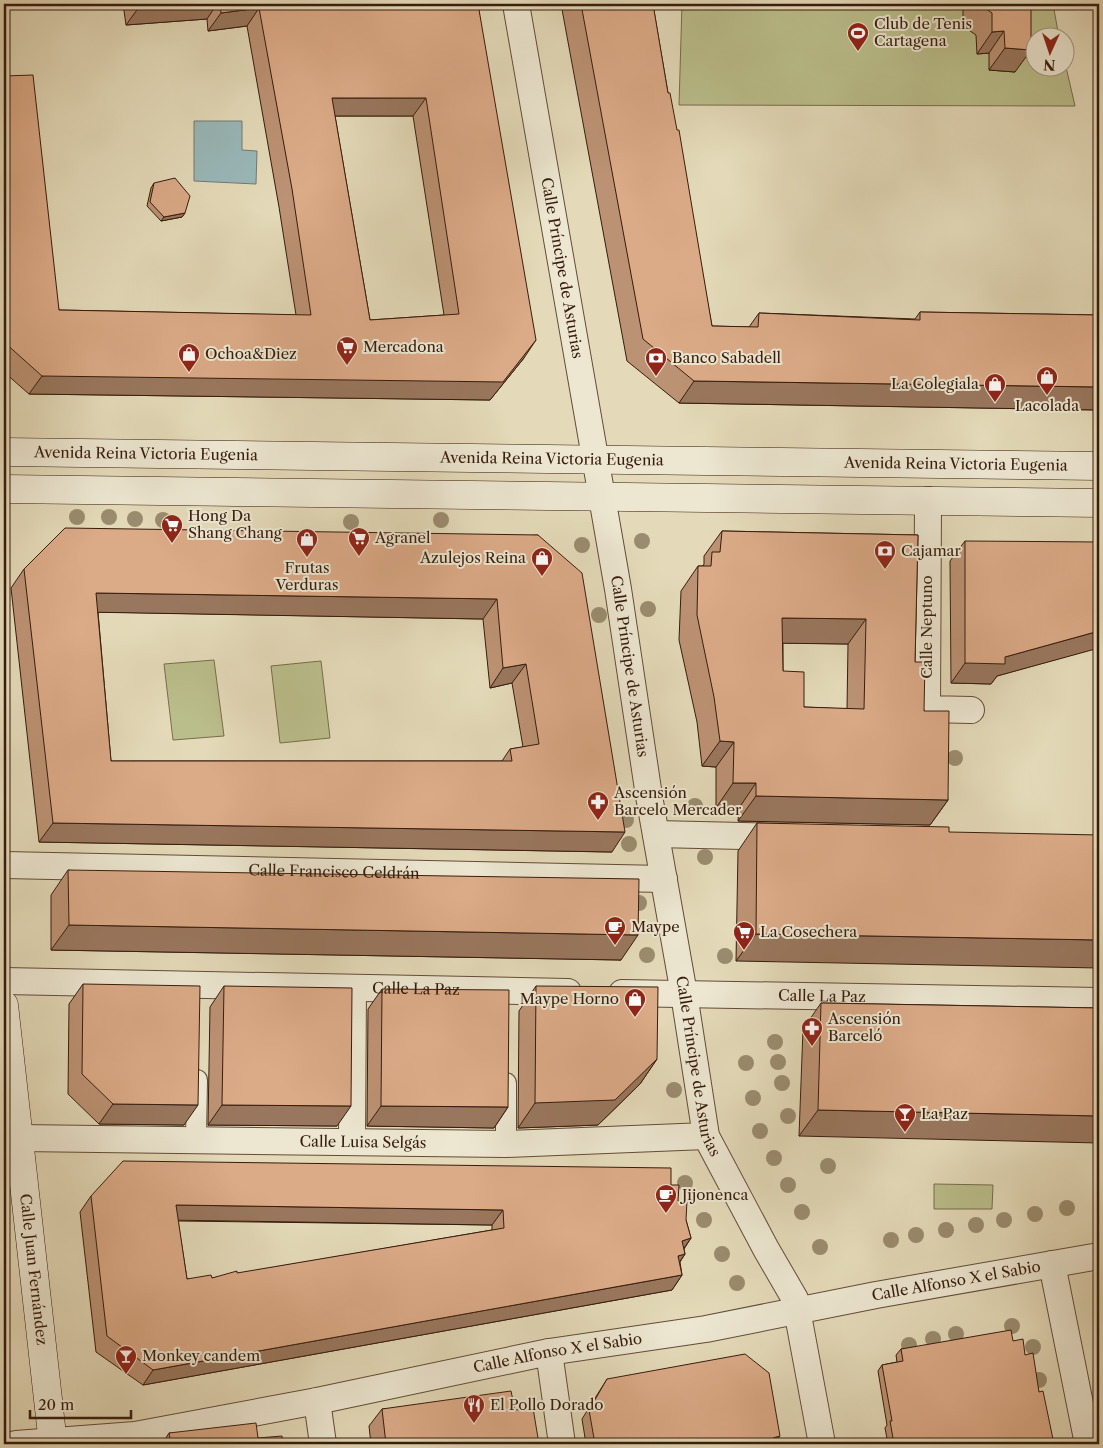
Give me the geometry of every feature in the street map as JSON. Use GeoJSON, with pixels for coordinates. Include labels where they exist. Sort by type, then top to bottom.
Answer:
{"type":"FeatureCollection","features":[{"type":"Feature","properties":{"kind":"main road","name":"Avenida Reina Victoria Eugenia"},"geometry":{"type":"LineString","coordinates":[[9,446],[596,460],[1099,466]]}},
{"type":"Feature","properties":{"kind":"main road"},"geometry":{"type":"LineString","coordinates":[[4,489],[1099,502]]}},
{"type":"Feature","properties":{"kind":"main road","name":"Calle Juan Fernández"},"geometry":{"type":"LineString","coordinates":[[4,1005],[53,1442]]}},
{"type":"Feature","properties":{"kind":"street","name":"Calle Príncipe de Asturias"},"geometry":{"type":"LineString","coordinates":[[516,4],[618,589],[706,1136],[795,1299],[822,1444]]}},
{"type":"Feature","properties":{"kind":"street","name":"Calle Neptuno"},"geometry":{"type":"LineString","coordinates":[[928,500],[927,710],[971,710]]}},
{"type":"Feature","properties":{"kind":"street"},"geometry":{"type":"LineString","coordinates":[[656,834],[812,838]]}},
{"type":"Feature","properties":{"kind":"street","name":"Calle Francisco Celdrán"},"geometry":{"type":"LineString","coordinates":[[4,866],[664,879]]}},
{"type":"Feature","properties":{"kind":"street","name":"Calle La Paz"},"geometry":{"type":"LineString","coordinates":[[4,981],[198,992],[353,988],[507,998],[592,992],[1099,1001]]}},
{"type":"Feature","properties":{"kind":"street"},"geometry":{"type":"LineString","coordinates":[[352,1142],[353,988]]}},
{"type":"Feature","properties":{"kind":"street"},"geometry":{"type":"LineString","coordinates":[[196,1140],[197,1064]]}},
{"type":"Feature","properties":{"kind":"street"},"geometry":{"type":"LineString","coordinates":[[506,1144],[507,1064]]}},
{"type":"Feature","properties":{"kind":"street","name":"Calle Luisa Selgás"},"geometry":{"type":"LineString","coordinates":[[19,1138],[506,1144],[706,1136]]}},
{"type":"Feature","properties":{"kind":"street","name":"Calle Alfonso X el Sabio"},"geometry":{"type":"LineString","coordinates":[[16,1444],[134,1435],[317,1401],[550,1352],[706,1328],[876,1295],[1099,1256]]}},
{"type":"Feature","properties":{"kind":"street"},"geometry":{"type":"LineString","coordinates":[[1052,1264],[1088,1444]]}},
{"type":"Feature","properties":{"kind":"street"},"geometry":{"type":"LineString","coordinates":[[550,1352],[562,1444]]}},
{"type":"Feature","properties":{"kind":"street"},"geometry":{"type":"LineString","coordinates":[[317,1401],[323,1444]]}},
{"type":"Feature","properties":{"kind":"green space","name":"Club de Tenis Cartagena"},"geometry":{"type":"Polygon","coordinates":[[[682,4],[1053,4],[1057,28],[1026,28],[1026,78],[1069,78],[1075,106],[679,105],[682,4]]]}},
{"type":"Feature","properties":{"kind":"green space"},"geometry":{"type":"Polygon","coordinates":[[[214,660],[224,736],[173,740],[164,664],[214,660]]]}},
{"type":"Feature","properties":{"kind":"green space"},"geometry":{"type":"Polygon","coordinates":[[[321,661],[330,738],[280,743],[271,666],[321,661]]]}},
{"type":"Feature","properties":{"kind":"green space"},"geometry":{"type":"Polygon","coordinates":[[[934,1184],[993,1185],[992,1209],[934,1209],[934,1184]]]}},
{"type":"Feature","properties":{"kind":"water"},"geometry":{"type":"Polygon","coordinates":[[[194,121],[242,121],[242,150],[257,151],[256,184],[194,181],[194,121]]]}},
{"type":"Feature","properties":{"kind":"building"},"geometry":{"type":"Polygon","coordinates":[[[138,4],[181,4],[139,7],[138,4]]]}},
{"type":"Feature","properties":{"kind":"building"},"geometry":{"type":"Polygon","coordinates":[[[220,4],[478,4],[536,340],[503,382],[42,376],[4,342],[4,76],[33,75],[59,310],[311,315],[292,189],[259,8],[221,13],[220,4]],[[332,98],[370,320],[459,314],[426,98],[332,98]]]}},
{"type":"Feature","properties":{"kind":"building"},"geometry":{"type":"Polygon","coordinates":[[[581,4],[653,4],[668,93],[670,93],[677,130],[679,130],[712,326],[758,327],[759,313],[920,320],[920,312],[1099,315],[1099,387],[694,381],[643,339],[581,4]]]}},
{"type":"Feature","properties":{"kind":"building"},"geometry":{"type":"Polygon","coordinates":[[[979,4],[1031,4],[1031,28],[1026,28],[1026,50],[1005,48],[1004,31],[992,32],[992,13],[979,4]]]}},
{"type":"Feature","properties":{"kind":"building"},"geometry":{"type":"Polygon","coordinates":[[[175,178],[190,196],[185,213],[164,217],[150,202],[154,183],[175,178]]]}},
{"type":"Feature","properties":{"kind":"building"},"geometry":{"type":"Polygon","coordinates":[[[65,528],[538,535],[582,573],[625,832],[53,823],[24,569],[65,528]],[[96,593],[111,761],[512,761],[510,749],[539,744],[526,664],[503,668],[497,599],[96,593]]]}},
{"type":"Feature","properties":{"kind":"building"},"geometry":{"type":"Polygon","coordinates":[[[722,531],[918,535],[915,662],[925,662],[924,711],[949,711],[948,800],[756,796],[756,783],[733,783],[734,742],[720,741],[714,697],[697,615],[698,566],[711,566],[712,552],[720,552],[722,531]],[[782,618],[783,671],[804,672],[804,707],[864,709],[866,619],[782,618]]]}},
{"type":"Feature","properties":{"kind":"building"},"geometry":{"type":"Polygon","coordinates":[[[965,541],[1099,542],[1099,631],[1005,657],[1005,664],[965,663],[965,541]]]}},
{"type":"Feature","properties":{"kind":"building"},"geometry":{"type":"Polygon","coordinates":[[[757,823],[949,827],[949,832],[1099,835],[1099,940],[756,934],[757,823]]]}},
{"type":"Feature","properties":{"kind":"building"},"geometry":{"type":"Polygon","coordinates":[[[68,870],[639,879],[638,935],[69,925],[68,870]]]}},
{"type":"Feature","properties":{"kind":"building"},"geometry":{"type":"Polygon","coordinates":[[[83,984],[200,986],[198,1105],[113,1104],[82,1074],[83,984]]]}},
{"type":"Feature","properties":{"kind":"building"},"geometry":{"type":"Polygon","coordinates":[[[224,986],[352,988],[351,1106],[222,1105],[224,986]]]}},
{"type":"Feature","properties":{"kind":"building"},"geometry":{"type":"Polygon","coordinates":[[[536,986],[658,987],[657,1059],[615,1100],[535,1103],[536,986]]]}},
{"type":"Feature","properties":{"kind":"building"},"geometry":{"type":"Polygon","coordinates":[[[382,989],[509,990],[508,1107],[381,1106],[382,989]]]}},
{"type":"Feature","properties":{"kind":"building"},"geometry":{"type":"Polygon","coordinates":[[[821,1003],[1099,1008],[1099,1116],[818,1110],[821,1003]]]}},
{"type":"Feature","properties":{"kind":"building"},"geometry":{"type":"Polygon","coordinates":[[[123,1161],[671,1168],[671,1185],[679,1185],[678,1201],[687,1201],[686,1220],[691,1238],[682,1241],[685,1254],[678,1256],[682,1275],[153,1370],[107,1336],[91,1196],[123,1161]],[[176,1205],[187,1279],[211,1275],[212,1278],[237,1271],[237,1273],[504,1228],[503,1210],[176,1205]]]}},
{"type":"Feature","properties":{"kind":"building"},"geometry":{"type":"Polygon","coordinates":[[[1011,1330],[1013,1341],[1023,1339],[1025,1355],[1033,1353],[1039,1392],[1043,1391],[1054,1444],[894,1444],[882,1365],[903,1361],[901,1349],[1011,1330]]]}},
{"type":"Feature","properties":{"kind":"building"},"geometry":{"type":"Polygon","coordinates":[[[745,1354],[769,1373],[780,1436],[773,1438],[774,1444],[595,1444],[589,1410],[607,1379],[745,1354]]]}},
{"type":"Feature","properties":{"kind":"building"},"geometry":{"type":"Polygon","coordinates":[[[511,1391],[515,1410],[533,1408],[539,1444],[386,1444],[382,1409],[511,1391]]]}},
{"type":"Feature","properties":{"kind":"building"},"geometry":{"type":"Polygon","coordinates":[[[256,1423],[258,1438],[282,1436],[283,1444],[171,1444],[169,1433],[256,1423]]]}},
{"type":"Feature","properties":{"kind":"place","name":"Club de Tenis Cartagena"},"geometry":{"type":"Point","coordinates":[858,52]}},
{"type":"Feature","properties":{"kind":"place","name":"Mercadona"},"geometry":{"type":"Point","coordinates":[347,366]}},
{"type":"Feature","properties":{"kind":"place","name":"Ochoa&Diez"},"geometry":{"type":"Point","coordinates":[189,373]}},
{"type":"Feature","properties":{"kind":"place","name":"Banco Sabadell"},"geometry":{"type":"Point","coordinates":[656,377]}},
{"type":"Feature","properties":{"kind":"place","name":"Lacolada"},"geometry":{"type":"Point","coordinates":[1047,396]}},
{"type":"Feature","properties":{"kind":"place","name":"La Colegiala"},"geometry":{"type":"Point","coordinates":[995,403]}},
{"type":"Feature","properties":{"kind":"place","name":"Hong Da Shang Chang"},"geometry":{"type":"Point","coordinates":[172,544]}},
{"type":"Feature","properties":{"kind":"place","name":"Agranel"},"geometry":{"type":"Point","coordinates":[359,557]}},
{"type":"Feature","properties":{"kind":"place","name":"Frutas Verduras"},"geometry":{"type":"Point","coordinates":[307,558]}},
{"type":"Feature","properties":{"kind":"place","name":"Cajamar"},"geometry":{"type":"Point","coordinates":[885,570]}},
{"type":"Feature","properties":{"kind":"place","name":"Azulejos Reina"},"geometry":{"type":"Point","coordinates":[542,577]}},
{"type":"Feature","properties":{"kind":"place","name":"Ascensión Barcelo Mercader"},"geometry":{"type":"Point","coordinates":[598,821]}},
{"type":"Feature","properties":{"kind":"place","name":"Maype"},"geometry":{"type":"Point","coordinates":[615,946]}},
{"type":"Feature","properties":{"kind":"place","name":"La Cosechera"},"geometry":{"type":"Point","coordinates":[744,951]}},
{"type":"Feature","properties":{"kind":"place","name":"Maype Horno"},"geometry":{"type":"Point","coordinates":[635,1018]}},
{"type":"Feature","properties":{"kind":"place","name":"Ascensión Barceló"},"geometry":{"type":"Point","coordinates":[812,1047]}},
{"type":"Feature","properties":{"kind":"place","name":"La Paz"},"geometry":{"type":"Point","coordinates":[905,1133]}},
{"type":"Feature","properties":{"kind":"place","name":"Jijonenca"},"geometry":{"type":"Point","coordinates":[666,1214]}},
{"type":"Feature","properties":{"kind":"place","name":"Monkey candem"},"geometry":{"type":"Point","coordinates":[126,1375]}},
{"type":"Feature","properties":{"kind":"place","name":"El Pollo Dorado"},"geometry":{"type":"Point","coordinates":[474,1424]}}]}
